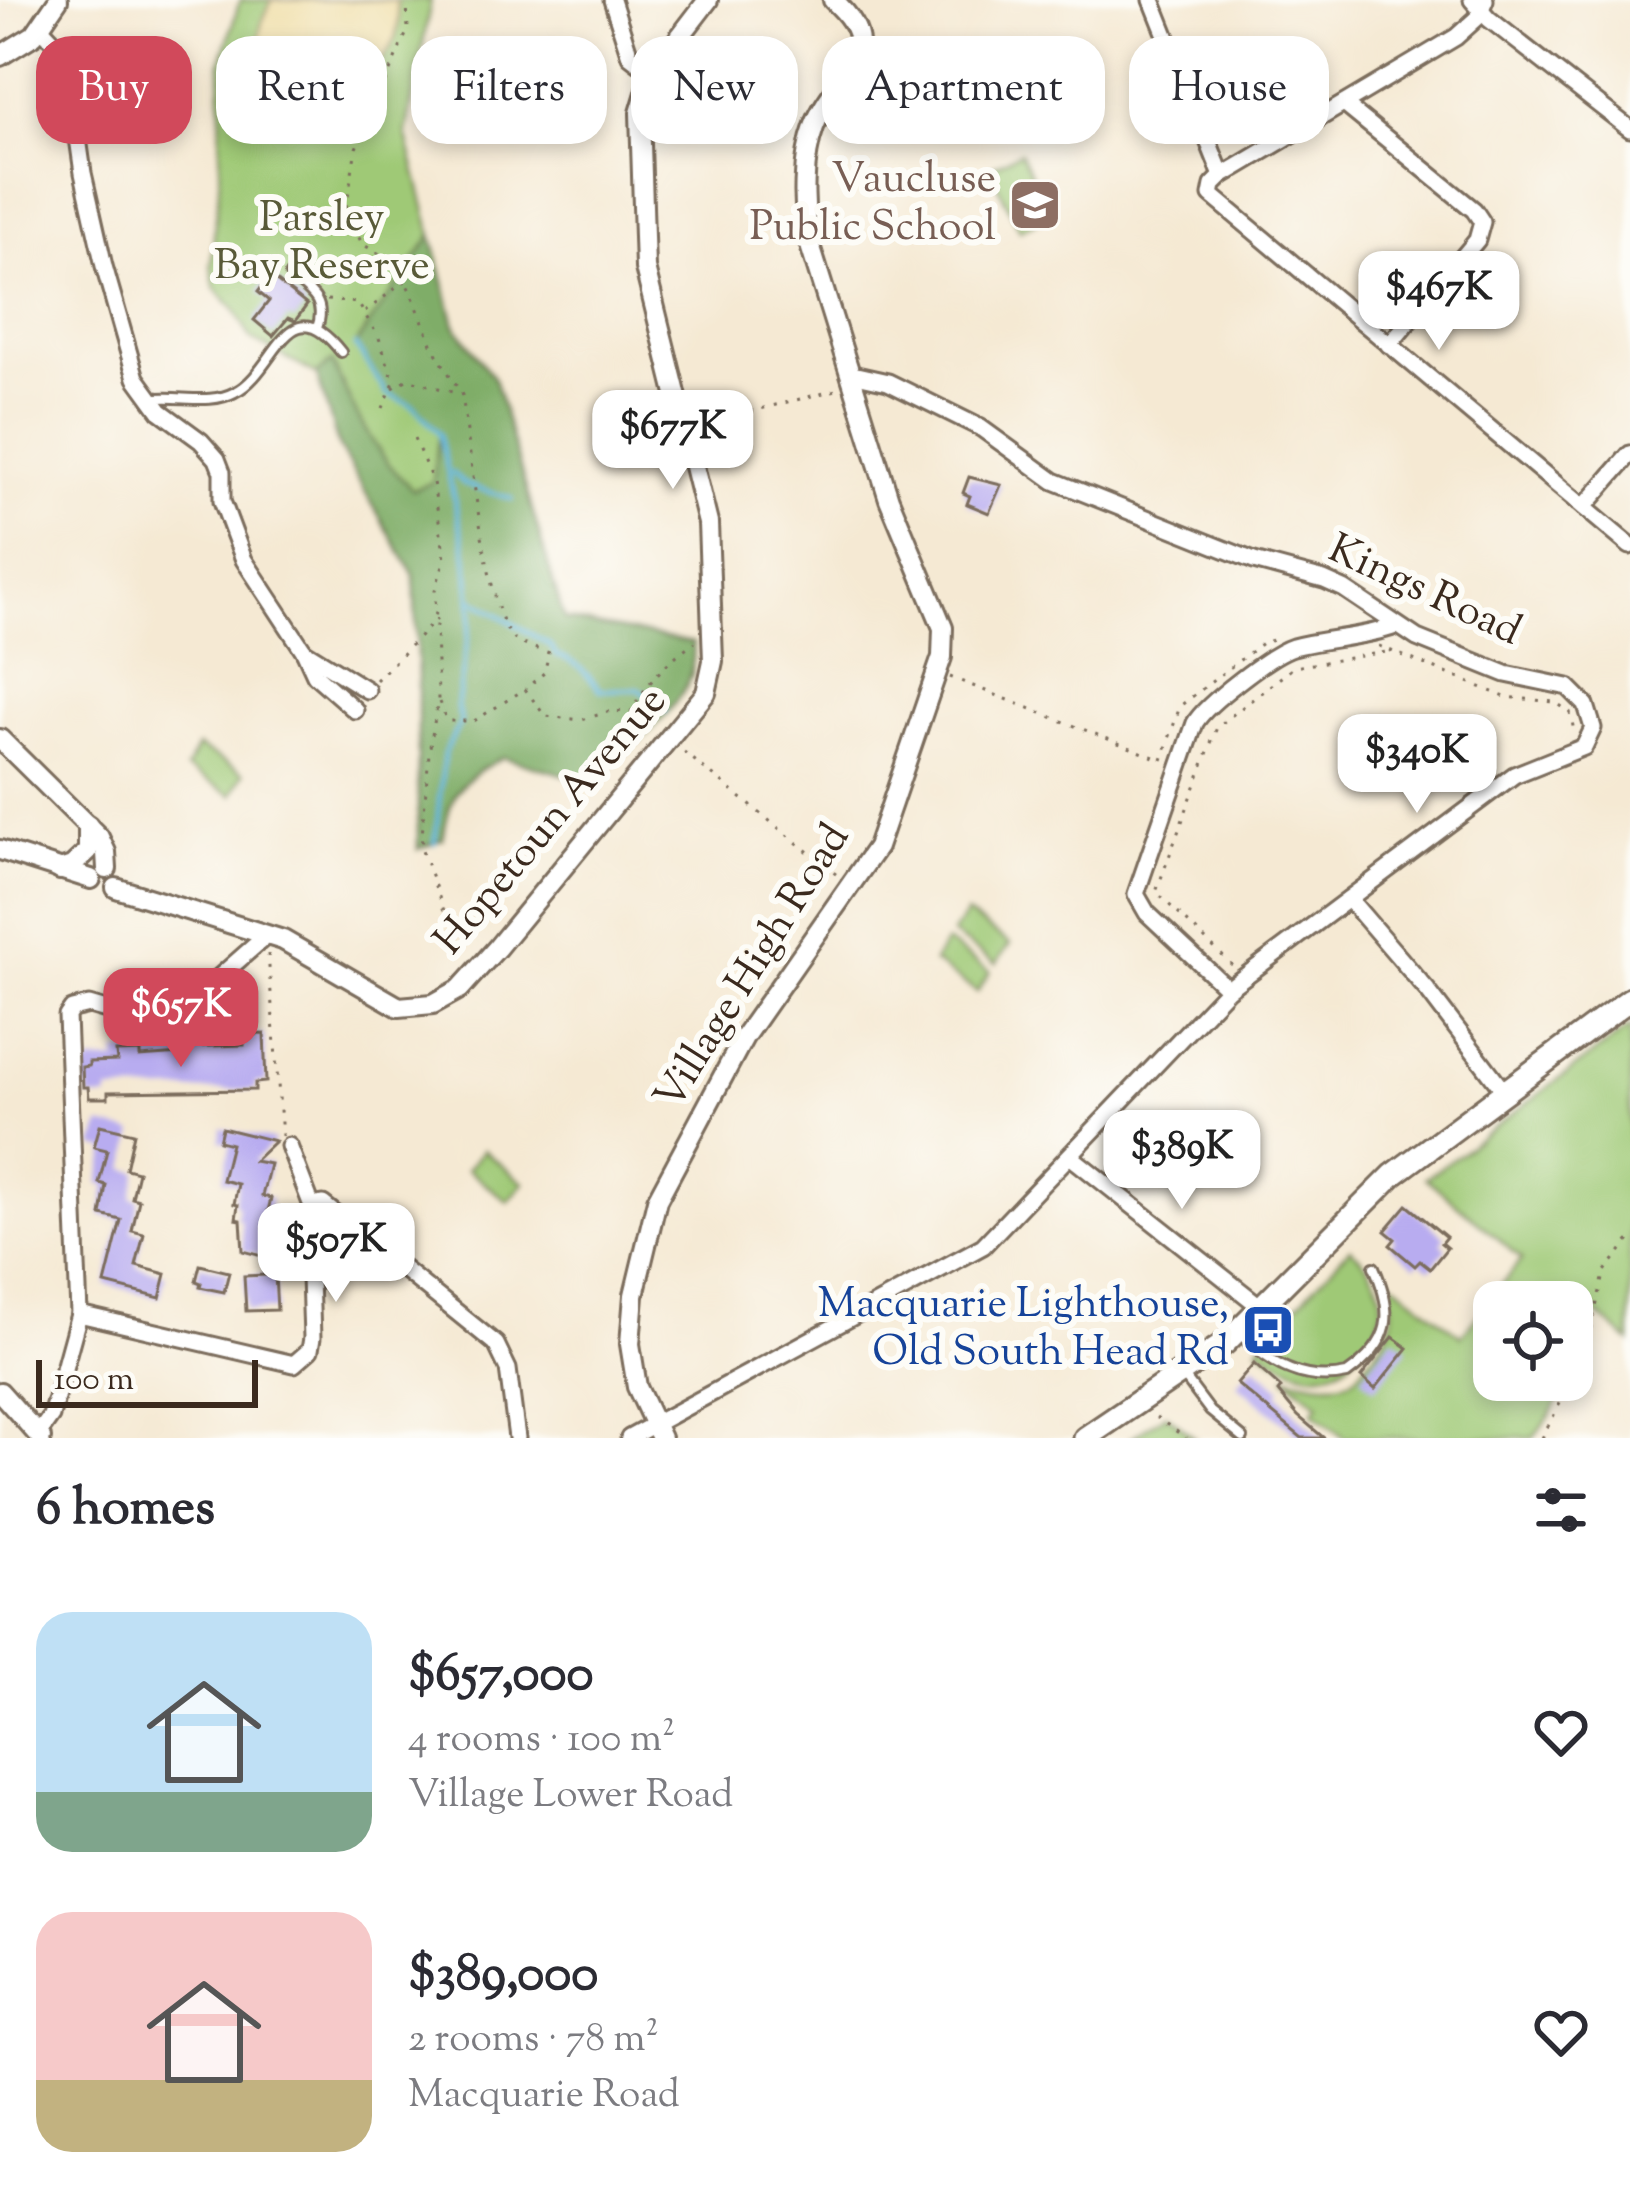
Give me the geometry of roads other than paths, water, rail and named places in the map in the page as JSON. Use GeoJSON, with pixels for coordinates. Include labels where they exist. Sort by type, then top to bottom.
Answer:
{"type":"FeatureCollection","features":[{"type":"Feature","properties":{"kind":"main road"},"geometry":{"type":"LineString","coordinates":[[1085,1438],[1238,1332],[1377,1189],[1630,999]]}},
{"type":"Feature","properties":{"kind":"street"},"geometry":{"type":"LineString","coordinates":[[0,56],[27,41],[58,0]]}},
{"type":"Feature","properties":{"kind":"street"},"geometry":{"type":"LineString","coordinates":[[612,0],[631,57]]}},
{"type":"Feature","properties":{"kind":"street","name":"Hopetoun Avenue"},"geometry":{"type":"LineString","coordinates":[[680,36],[708,0]]}},
{"type":"Feature","properties":{"kind":"street","name":"Village High Road"},"geometry":{"type":"LineString","coordinates":[[658,1432],[633,1374],[630,1327],[657,1200],[744,1037],[877,847],[942,657],[943,628],[889,499],[808,239],[804,214],[814,125],[860,45],[858,26],[833,0]]}},
{"type":"Feature","properties":{"kind":"street"},"geometry":{"type":"LineString","coordinates":[[1152,0],[1222,176]]}},
{"type":"Feature","properties":{"kind":"street"},"geometry":{"type":"LineString","coordinates":[[1630,128],[1480,3],[1456,37],[1222,176],[1211,195],[1630,546]]}},
{"type":"Feature","properties":{"kind":"street"},"geometry":{"type":"LineString","coordinates":[[40,28],[59,47],[70,82],[83,173],[136,378],[149,399],[217,459],[222,501],[234,541],[315,675],[355,710]]}},
{"type":"Feature","properties":{"kind":"street"},"geometry":{"type":"LineString","coordinates":[[1344,104],[1474,210],[1482,222],[1477,240],[1388,345]]}},
{"type":"Feature","properties":{"kind":"street","name":"Hopetoun Avenue"},"geometry":{"type":"LineString","coordinates":[[99,874],[117,876],[116,888],[268,943],[297,946],[374,996],[399,1007],[418,1008],[448,997],[497,948],[706,693],[713,662],[708,523],[643,247],[641,144]]}},
{"type":"Feature","properties":{"kind":"street","name":"Kings Road"},"geometry":{"type":"LineString","coordinates":[[629,1438],[658,1432],[983,1246],[1228,989],[1514,775],[1584,747],[1593,728],[1586,705],[1568,687],[1506,674],[1396,626],[1344,589],[1254,561],[1054,481],[981,428],[888,382],[854,380]]}},
{"type":"Feature","properties":{"kind":"street"},"geometry":{"type":"LineString","coordinates":[[1584,507],[1630,454]]}},
{"type":"Feature","properties":{"kind":"street"},"geometry":{"type":"LineString","coordinates":[[1228,989],[1147,913],[1136,894],[1199,715],[1283,651],[1364,638],[1396,626]]}},
{"type":"Feature","properties":{"kind":"street"},"geometry":{"type":"LineString","coordinates":[[304,651],[367,690]]}},
{"type":"Feature","properties":{"kind":"street"},"geometry":{"type":"LineString","coordinates":[[0,739],[88,824],[104,846],[99,874],[61,870],[0,850]]}},
{"type":"Feature","properties":{"kind":"street"},"geometry":{"type":"LineString","coordinates":[[61,870],[88,851],[88,824]]}},
{"type":"Feature","properties":{"kind":"street"},"geometry":{"type":"LineString","coordinates":[[1349,899],[1428,991],[1504,1091]]}},
{"type":"Feature","properties":{"kind":"street"},"geometry":{"type":"LineString","coordinates":[[0,1392],[40,1436],[51,1416],[79,1314],[67,1016],[72,1009],[89,1005],[159,1025],[268,943]]}},
{"type":"Feature","properties":{"kind":"street"},"geometry":{"type":"LineString","coordinates":[[79,1314],[294,1364],[310,1350],[312,1338],[306,1234],[312,1205],[289,1145]]}},
{"type":"Feature","properties":{"kind":"street"},"geometry":{"type":"LineString","coordinates":[[1070,1156],[1262,1308]]}},
{"type":"Feature","properties":{"kind":"street"},"geometry":{"type":"LineString","coordinates":[[312,1205],[330,1209],[496,1344],[508,1369],[517,1438]]}},
{"type":"Feature","properties":{"kind":"lane"},"geometry":{"type":"LineString","coordinates":[[290,274],[320,299],[317,328]]}},
{"type":"Feature","properties":{"kind":"lane"},"geometry":{"type":"LineString","coordinates":[[149,399],[234,393],[299,327],[326,332],[341,352]]}},
{"type":"Feature","properties":{"kind":"lane"},"geometry":{"type":"LineString","coordinates":[[1238,1332],[1260,1354],[1306,1376],[1347,1374],[1378,1342],[1388,1324],[1386,1298],[1374,1267]]}},
{"type":"Feature","properties":{"kind":"lane"},"geometry":{"type":"LineString","coordinates":[[1181,1373],[1221,1423],[1243,1438]]}},
{"type":"Feature","properties":{"kind":"waterway"},"geometry":{"type":"LineString","coordinates":[[355,345],[387,394],[414,406],[439,433],[467,556],[472,612],[457,707],[461,721],[444,754],[435,843]]}},
{"type":"Feature","properties":{"kind":"waterway"},"geometry":{"type":"LineString","coordinates":[[453,473],[464,484],[512,499]]}},
{"type":"Feature","properties":{"kind":"waterway"},"geometry":{"type":"LineString","coordinates":[[472,599],[551,646],[556,656],[575,664],[601,690],[639,689],[666,711]]}},
{"type":"Feature","properties":{"kind":"place","name":"Vaucluse Public School"},"geometry":{"type":"Point","coordinates":[1035,205]}},
{"type":"Feature","properties":{"kind":"place","name":"Macquarie Lighthouse, Old South Head Rd"},"geometry":{"type":"Point","coordinates":[1268,1330]}},
{"type":"Feature","properties":{"kind":"park label","name":"Parsley Bay Reserve"},"geometry":{"type":"Point","coordinates":[322,244]}}]}
